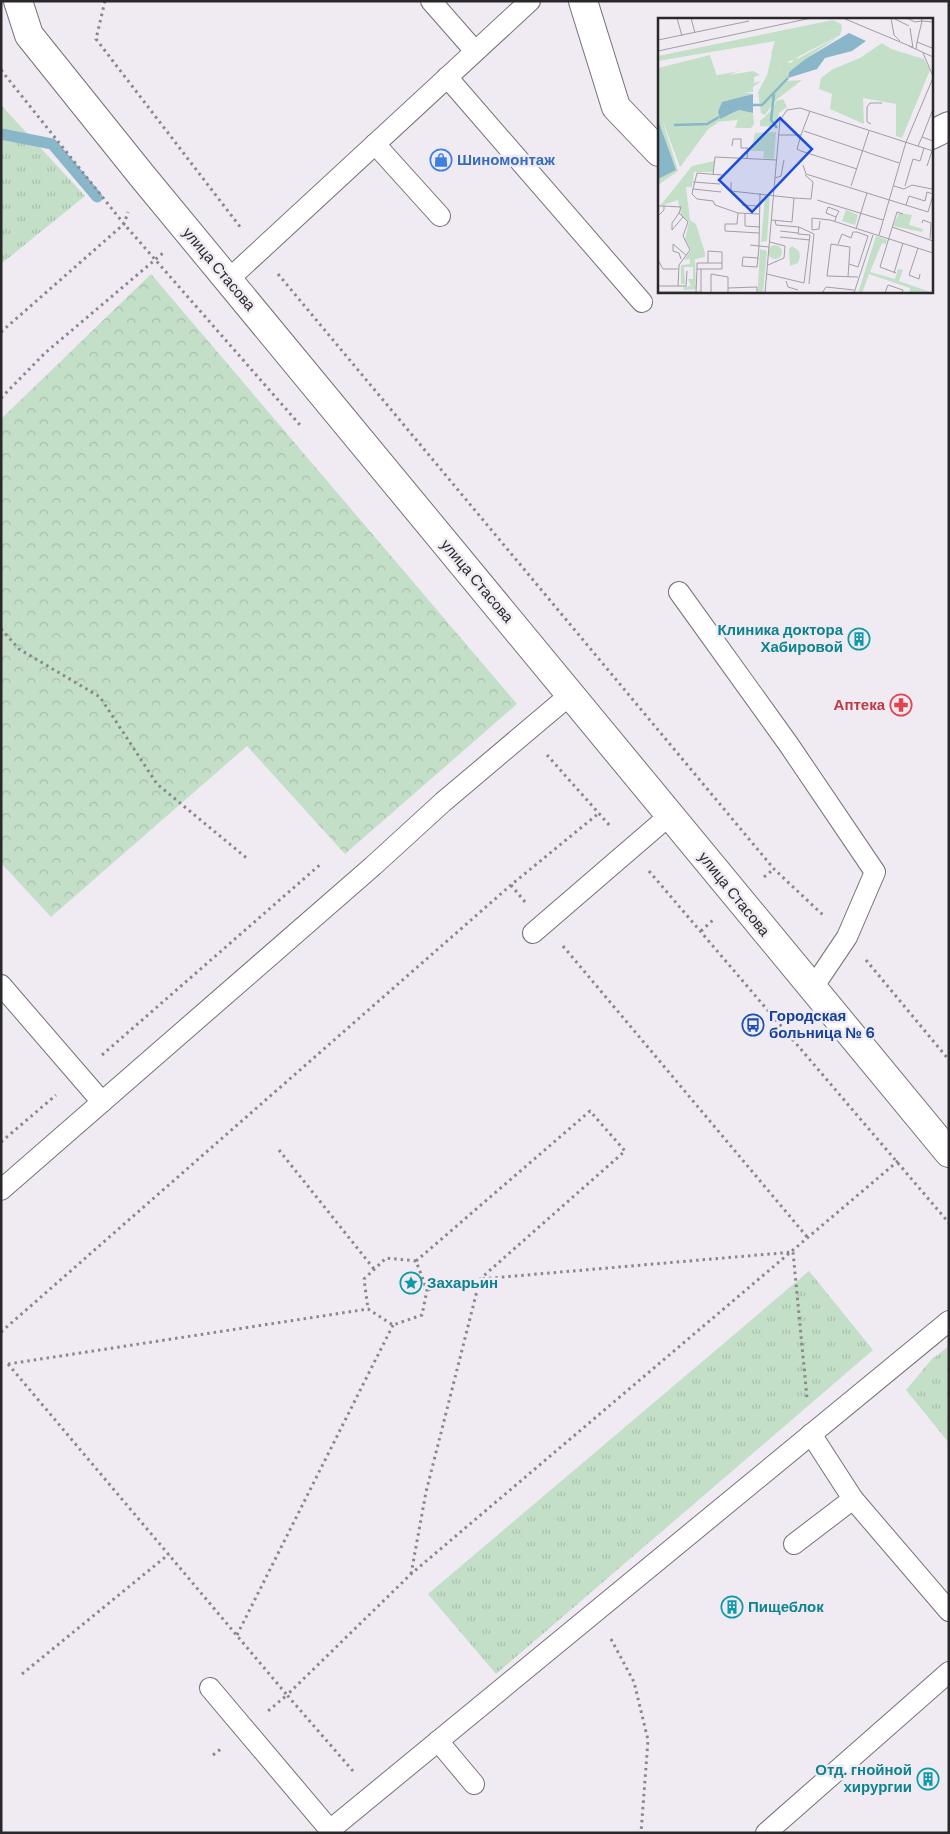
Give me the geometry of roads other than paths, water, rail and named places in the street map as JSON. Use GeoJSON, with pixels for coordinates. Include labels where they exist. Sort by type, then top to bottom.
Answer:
{"type":"FeatureCollection","features":[{"type":"Feature","properties":{"kind":"main road","name":"улица Стасова"},"geometry":{"type":"LineString","coordinates":[[18,1],[29,35],[143,177],[949,1153]]}},
{"type":"Feature","properties":{"kind":"main road"},"geometry":{"type":"LineString","coordinates":[[583,1],[616,107],[658,151]]}},
{"type":"Feature","properties":{"kind":"main road"},"geometry":{"type":"LineString","coordinates":[[932,134],[949,126]]}},
{"type":"Feature","properties":{"kind":"lane"},"geometry":{"type":"LineString","coordinates":[[431,1],[474,50]]}},
{"type":"Feature","properties":{"kind":"lane"},"geometry":{"type":"LineString","coordinates":[[228,280],[474,50],[530,1]]}},
{"type":"Feature","properties":{"kind":"lane"},"geometry":{"type":"LineString","coordinates":[[447,77],[642,302]]}},
{"type":"Feature","properties":{"kind":"lane"},"geometry":{"type":"LineString","coordinates":[[375,144],[440,216]]}},
{"type":"Feature","properties":{"kind":"lane"},"geometry":{"type":"LineString","coordinates":[[679,592],[788,745],[875,872],[847,937],[812,989]]}},
{"type":"Feature","properties":{"kind":"lane"},"geometry":{"type":"LineString","coordinates":[[1,1190],[102,1102],[378,872],[443,802],[571,694]]}},
{"type":"Feature","properties":{"kind":"lane"},"geometry":{"type":"LineString","coordinates":[[538,928],[670,815]]}},
{"type":"Feature","properties":{"kind":"lane"},"geometry":{"type":"LineString","coordinates":[[1,985],[80,1074],[102,1102]]}},
{"type":"Feature","properties":{"kind":"lane"},"geometry":{"type":"LineString","coordinates":[[210,1688],[330,1830],[949,1321]]}},
{"type":"Feature","properties":{"kind":"lane"},"geometry":{"type":"LineString","coordinates":[[811,1434],[853,1499],[949,1611]]}},
{"type":"Feature","properties":{"kind":"lane"},"geometry":{"type":"LineString","coordinates":[[794,1544],[853,1499]]}},
{"type":"Feature","properties":{"kind":"lane"},"geometry":{"type":"LineString","coordinates":[[766,1833],[949,1672]]}},
{"type":"Feature","properties":{"kind":"lane"},"geometry":{"type":"LineString","coordinates":[[438,1741],[474,1784]]}},
{"type":"Feature","properties":{"kind":"waterway"},"geometry":{"type":"LineString","coordinates":[[1,134],[52,144],[97,197]]}},
{"type":"Feature","properties":{"kind":"place","name":"Шиномонтаж"},"geometry":{"type":"Point","coordinates":[441,160]}},
{"type":"Feature","properties":{"kind":"place","name":"Клиника доктора Хабировой"},"geometry":{"type":"Point","coordinates":[859,639]}},
{"type":"Feature","properties":{"kind":"place","name":"Аптека"},"geometry":{"type":"Point","coordinates":[901,705]}},
{"type":"Feature","properties":{"kind":"place","name":"Городская больница № 6"},"geometry":{"type":"Point","coordinates":[753,1025]}},
{"type":"Feature","properties":{"kind":"place","name":"Захарьин"},"geometry":{"type":"Point","coordinates":[411,1283]}},
{"type":"Feature","properties":{"kind":"place","name":"Пищеблок"},"geometry":{"type":"Point","coordinates":[732,1607]}},
{"type":"Feature","properties":{"kind":"place","name":"Отд. гнойной хирургии"},"geometry":{"type":"Point","coordinates":[928,1779]}}]}
